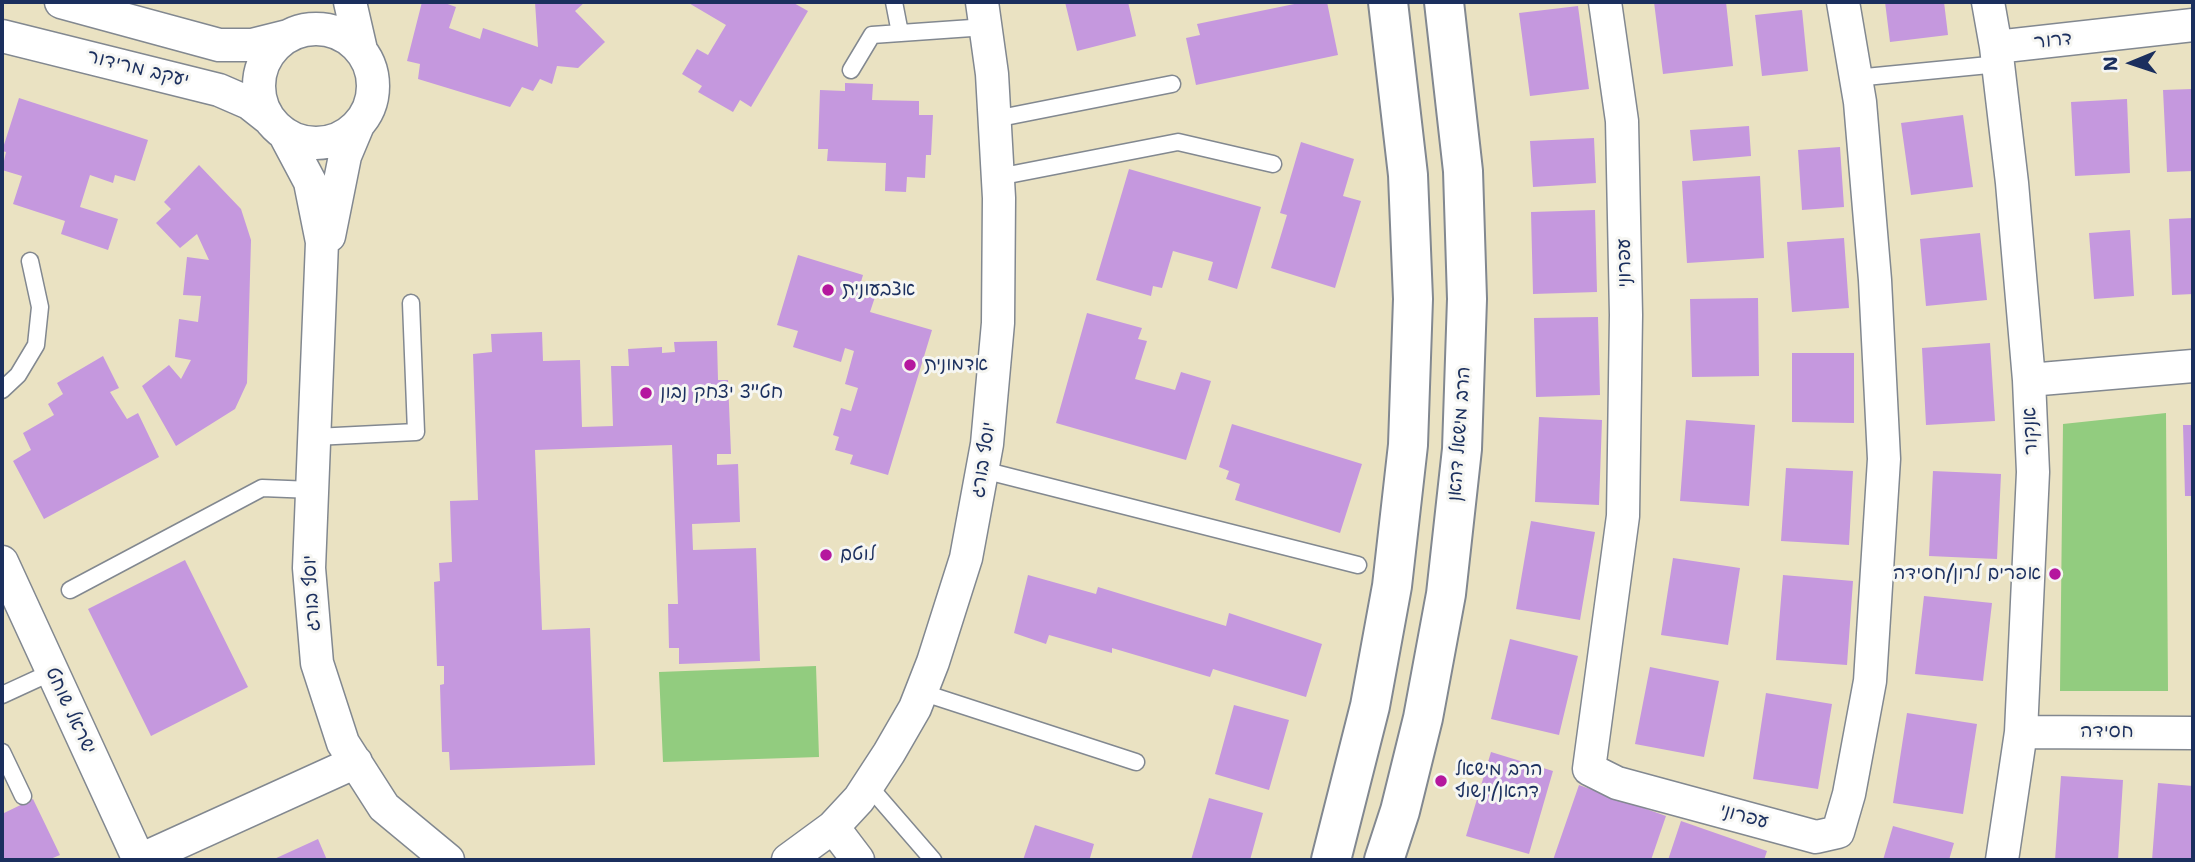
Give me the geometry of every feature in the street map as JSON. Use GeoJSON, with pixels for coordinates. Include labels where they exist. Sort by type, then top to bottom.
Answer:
{"type":"FeatureCollection","features":[{"type":"Feature","properties":{"kind":"street"},"geometry":{"type":"LineString","coordinates":[[61,2],[219,45],[252,45],[314,29],[332,31],[348,38],[361,50]]}},
{"type":"Feature","properties":{"kind":"street"},"geometry":{"type":"LineString","coordinates":[[317,2],[292,34],[274,47],[261,70],[260,97],[276,126],[300,141],[318,143],[344,136],[358,125],[370,102],[373,84],[361,50],[350,2]]}},
{"type":"Feature","properties":{"kind":"street"},"geometry":{"type":"LineString","coordinates":[[1331,860],[1370,706],[1392,586],[1408,445],[1413,299],[1408,175],[1388,2]]}},
{"type":"Feature","properties":{"kind":"street","name":"הרב מישאל דהאן"},"geometry":{"type":"LineString","coordinates":[[1384,860],[1423,718],[1446,594],[1462,449],[1468,299],[1463,171],[1444,2]]}},
{"type":"Feature","properties":{"kind":"street","name":"עפרוני"},"geometry":{"type":"LineString","coordinates":[[1605,2],[1622,121],[1626,315],[1623,516],[1589,769],[1617,783],[1816,837],[1838,832],[1849,794],[1870,681],[1880,558],[1884,459],[1875,280],[1856,78],[1843,2]]}},
{"type":"Feature","properties":{"kind":"street","name":"אנקור"},"geometry":{"type":"LineString","coordinates":[[1988,2],[1998,55],[2029,380],[2033,472],[2021,732],[2002,860]]}},
{"type":"Feature","properties":{"kind":"street","name":"יוסף בורג"},"geometry":{"type":"LineString","coordinates":[[788,860],[833,827],[868,785],[921,692],[966,558],[983,470],[995,384],[998,323],[998,177],[984,14]]}},
{"type":"Feature","properties":{"kind":"street","name":"דרור"},"geometry":{"type":"LineString","coordinates":[[1998,55],[2193,25]]}},
{"type":"Feature","properties":{"kind":"street","name":"יעקב מרידור"},"geometry":{"type":"LineString","coordinates":[[2,36],[219,90],[239,98],[276,126]]}},
{"type":"Feature","properties":{"kind":"street","name":"יוסף בורג"},"geometry":{"type":"LineString","coordinates":[[323,279],[340,178],[358,125]]}},
{"type":"Feature","properties":{"kind":"street","name":"יוסף בורג"},"geometry":{"type":"LineString","coordinates":[[276,126],[303,166],[315,198],[322,242],[323,279],[309,568],[317,663],[343,743],[384,807],[448,860]]}},
{"type":"Feature","properties":{"kind":"street"},"geometry":{"type":"LineString","coordinates":[[2029,380],[2193,366]]}},
{"type":"Feature","properties":{"kind":"street","name":"ישראל שוחט"},"geometry":{"type":"LineString","coordinates":[[2,562],[139,860]]}},
{"type":"Feature","properties":{"kind":"street","name":"חסידה"},"geometry":{"type":"LineString","coordinates":[[2021,732],[2193,733]]}},
{"type":"Feature","properties":{"kind":"street"},"geometry":{"type":"LineString","coordinates":[[139,860],[356,762]]}},
{"type":"Feature","properties":{"kind":"street"},"geometry":{"type":"LineString","coordinates":[[833,827],[858,860]]}},
{"type":"Feature","properties":{"kind":"lane"},"geometry":{"type":"LineString","coordinates":[[894,2],[900,33]]}},
{"type":"Feature","properties":{"kind":"lane"},"geometry":{"type":"LineString","coordinates":[[851,70],[872,35],[900,33],[984,14]]}},
{"type":"Feature","properties":{"kind":"lane"},"geometry":{"type":"LineString","coordinates":[[1856,78],[1998,55]]}},
{"type":"Feature","properties":{"kind":"lane"},"geometry":{"type":"LineString","coordinates":[[995,119],[1172,83]]}},
{"type":"Feature","properties":{"kind":"lane"},"geometry":{"type":"LineString","coordinates":[[998,177],[1178,142],[1273,164]]}},
{"type":"Feature","properties":{"kind":"lane"},"geometry":{"type":"LineString","coordinates":[[2,390],[18,375],[36,345],[40,307],[30,261]]}},
{"type":"Feature","properties":{"kind":"lane"},"geometry":{"type":"LineString","coordinates":[[315,437],[416,432],[411,303]]}},
{"type":"Feature","properties":{"kind":"lane"},"geometry":{"type":"LineString","coordinates":[[983,470],[1358,565]]}},
{"type":"Feature","properties":{"kind":"lane"},"geometry":{"type":"LineString","coordinates":[[69,590],[262,488],[313,490]]}},
{"type":"Feature","properties":{"kind":"lane"},"geometry":{"type":"LineString","coordinates":[[2,695],[52,672]]}},
{"type":"Feature","properties":{"kind":"lane"},"geometry":{"type":"LineString","coordinates":[[921,692],[1136,762]]}},
{"type":"Feature","properties":{"kind":"lane"},"geometry":{"type":"LineString","coordinates":[[2,752],[23,796]]}},
{"type":"Feature","properties":{"kind":"lane"},"geometry":{"type":"LineString","coordinates":[[868,785],[933,860]]}},
{"type":"Feature","properties":{"kind":"green space"},"geometry":{"type":"Polygon","coordinates":[[[2166,413],[2168,691],[2060,691],[2063,424],[2166,413]]]}},
{"type":"Feature","properties":{"kind":"green space"},"geometry":{"type":"Polygon","coordinates":[[[816,666],[819,757],[663,762],[659,672],[816,666]]]}},
{"type":"Feature","properties":{"kind":"building"},"geometry":{"type":"Polygon","coordinates":[[[422,2],[442,2],[456,7],[449,28],[480,39],[483,28],[538,47],[535,2],[585,2],[575,11],[605,42],[578,68],[557,66],[552,84],[540,79],[533,91],[522,87],[510,107],[418,79],[420,64],[407,61],[422,2]]]}},
{"type":"Feature","properties":{"kind":"building"},"geometry":{"type":"Polygon","coordinates":[[[687,2],[792,2],[808,11],[751,107],[740,100],[733,112],[698,92],[702,86],[682,74],[697,49],[708,55],[726,25],[687,2]]]}},
{"type":"Feature","properties":{"kind":"building"},"geometry":{"type":"Polygon","coordinates":[[[1065,2],[1128,2],[1136,36],[1077,51],[1065,2]]]}},
{"type":"Feature","properties":{"kind":"building"},"geometry":{"type":"Polygon","coordinates":[[[1304,2],[1327,2],[1338,55],[1196,85],[1186,38],[1200,35],[1197,24],[1304,2]]]}},
{"type":"Feature","properties":{"kind":"building"},"geometry":{"type":"Polygon","coordinates":[[[1654,2],[1726,2],[1733,66],[1663,74],[1654,2]]]}},
{"type":"Feature","properties":{"kind":"building"},"geometry":{"type":"Polygon","coordinates":[[[1885,2],[1944,2],[1948,35],[1890,42],[1885,2]]]}},
{"type":"Feature","properties":{"kind":"building"},"geometry":{"type":"Polygon","coordinates":[[[1578,6],[1589,89],[1530,96],[1519,13],[1578,6]]]}},
{"type":"Feature","properties":{"kind":"building"},"geometry":{"type":"Polygon","coordinates":[[[1802,10],[1808,71],[1762,76],[1755,15],[1802,10]]]}},
{"type":"Feature","properties":{"kind":"building"},"geometry":{"type":"Polygon","coordinates":[[[845,83],[873,84],[872,100],[919,101],[919,115],[933,115],[931,155],[926,155],[925,178],[907,177],[906,192],[885,191],[886,163],[827,161],[828,149],[818,149],[820,90],[845,91],[845,83]]]}},
{"type":"Feature","properties":{"kind":"building"},"geometry":{"type":"Polygon","coordinates":[[[2193,89],[2193,171],[2167,172],[2163,90],[2193,89]]]}},
{"type":"Feature","properties":{"kind":"building"},"geometry":{"type":"Polygon","coordinates":[[[19,98],[148,140],[135,181],[115,175],[113,183],[90,175],[80,207],[118,219],[108,250],[61,234],[65,221],[13,204],[22,176],[2,170],[6,152],[2,151],[19,98]]]}},
{"type":"Feature","properties":{"kind":"building"},"geometry":{"type":"Polygon","coordinates":[[[2127,99],[2130,173],[2075,176],[2071,102],[2127,99]]]}},
{"type":"Feature","properties":{"kind":"building"},"geometry":{"type":"Polygon","coordinates":[[[1963,115],[1973,187],[1911,195],[1901,123],[1963,115]]]}},
{"type":"Feature","properties":{"kind":"building"},"geometry":{"type":"Polygon","coordinates":[[[1749,126],[1751,156],[1693,161],[1690,130],[1749,126]]]}},
{"type":"Feature","properties":{"kind":"building"},"geometry":{"type":"Polygon","coordinates":[[[1594,138],[1596,183],[1533,187],[1530,141],[1594,138]]]}},
{"type":"Feature","properties":{"kind":"building"},"geometry":{"type":"Polygon","coordinates":[[[1301,142],[1354,159],[1343,196],[1361,201],[1335,288],[1271,268],[1287,215],[1280,213],[1301,142]]]}},
{"type":"Feature","properties":{"kind":"building"},"geometry":{"type":"Polygon","coordinates":[[[1840,147],[1844,207],[1802,210],[1798,150],[1840,147]]]}},
{"type":"Feature","properties":{"kind":"building"},"geometry":{"type":"Polygon","coordinates":[[[199,165],[241,209],[251,240],[247,383],[235,409],[176,446],[142,386],[169,365],[181,379],[191,360],[175,357],[179,319],[198,322],[201,296],[183,295],[187,257],[209,260],[197,234],[180,248],[156,223],[171,209],[164,202],[199,165]]]}},
{"type":"Feature","properties":{"kind":"building"},"geometry":{"type":"Polygon","coordinates":[[[1129,169],[1261,207],[1237,289],[1208,280],[1213,262],[1173,251],[1162,288],[1153,286],[1151,296],[1096,280],[1129,169]]]}},
{"type":"Feature","properties":{"kind":"building"},"geometry":{"type":"Polygon","coordinates":[[[1760,176],[1764,258],[1687,263],[1682,181],[1760,176]]]}},
{"type":"Feature","properties":{"kind":"building"},"geometry":{"type":"Polygon","coordinates":[[[1595,210],[1597,292],[1533,294],[1531,212],[1595,210]]]}},
{"type":"Feature","properties":{"kind":"building"},"geometry":{"type":"Polygon","coordinates":[[[2193,218],[2193,294],[2172,295],[2169,219],[2193,218]]]}},
{"type":"Feature","properties":{"kind":"building"},"geometry":{"type":"Polygon","coordinates":[[[2130,230],[2134,296],[2094,299],[2089,233],[2130,230]]]}},
{"type":"Feature","properties":{"kind":"building"},"geometry":{"type":"Polygon","coordinates":[[[1980,233],[1987,300],[1926,306],[1920,239],[1980,233]]]}},
{"type":"Feature","properties":{"kind":"building"},"geometry":{"type":"Polygon","coordinates":[[[1844,238],[1849,308],[1792,312],[1787,242],[1844,238]]]}},
{"type":"Feature","properties":{"kind":"building"},"geometry":{"type":"Polygon","coordinates":[[[798,255],[863,275],[858,292],[875,297],[870,312],[932,330],[888,475],[850,464],[853,455],[835,450],[839,437],[833,435],[841,408],[851,411],[858,388],[845,384],[854,351],[845,348],[841,362],[793,347],[798,331],[777,325],[798,255]]]}},
{"type":"Feature","properties":{"kind":"building"},"geometry":{"type":"Polygon","coordinates":[[[1758,298],[1759,376],[1692,377],[1690,299],[1758,298]]]}},
{"type":"Feature","properties":{"kind":"building"},"geometry":{"type":"Polygon","coordinates":[[[1087,313],[1142,328],[1138,339],[1147,341],[1135,379],[1175,390],[1181,372],[1211,381],[1186,460],[1056,423],[1087,313]]]}},
{"type":"Feature","properties":{"kind":"building"},"geometry":{"type":"Polygon","coordinates":[[[1598,317],[1600,395],[1536,397],[1534,318],[1598,317]]]}},
{"type":"Feature","properties":{"kind":"building"},"geometry":{"type":"Polygon","coordinates":[[[542,332],[543,361],[580,360],[582,427],[613,426],[611,366],[629,366],[628,349],[662,347],[662,353],[675,352],[674,342],[717,341],[718,380],[728,380],[731,454],[717,454],[717,465],[738,464],[740,522],[692,524],[693,550],[756,548],[760,661],[679,664],[679,648],[669,648],[668,604],[678,604],[672,445],[535,450],[542,630],[590,628],[595,765],[450,770],[449,752],[442,752],[440,685],[444,684],[444,666],[437,666],[434,582],[440,581],[439,563],[452,562],[450,501],[478,500],[473,354],[492,352],[491,334],[542,332]]]}},
{"type":"Feature","properties":{"kind":"building"},"geometry":{"type":"Polygon","coordinates":[[[1990,343],[1995,421],[1926,425],[1922,348],[1990,343]]]}},
{"type":"Feature","properties":{"kind":"building"},"geometry":{"type":"Polygon","coordinates":[[[1792,353],[1854,353],[1854,423],[1792,422],[1792,353]]]}},
{"type":"Feature","properties":{"kind":"building"},"geometry":{"type":"Polygon","coordinates":[[[103,356],[119,388],[110,392],[127,419],[138,413],[159,457],[44,519],[13,461],[31,450],[23,433],[54,415],[48,404],[63,394],[57,383],[103,356]]]}},
{"type":"Feature","properties":{"kind":"building"},"geometry":{"type":"Polygon","coordinates":[[[1539,417],[1602,420],[1599,505],[1535,502],[1539,417]]]}},
{"type":"Feature","properties":{"kind":"building"},"geometry":{"type":"Polygon","coordinates":[[[1686,420],[1755,425],[1749,506],[1680,501],[1686,420]]]}},
{"type":"Feature","properties":{"kind":"building"},"geometry":{"type":"Polygon","coordinates":[[[1232,424],[1362,464],[1340,533],[1235,500],[1240,484],[1226,479],[1229,471],[1219,467],[1232,424]]]}},
{"type":"Feature","properties":{"kind":"building"},"geometry":{"type":"Polygon","coordinates":[[[2183,425],[2193,425],[2193,496],[2185,496],[2183,425]]]}},
{"type":"Feature","properties":{"kind":"building"},"geometry":{"type":"Polygon","coordinates":[[[1786,468],[1853,471],[1849,545],[1781,541],[1786,468]]]}},
{"type":"Feature","properties":{"kind":"building"},"geometry":{"type":"Polygon","coordinates":[[[1933,471],[2001,474],[1997,559],[1929,556],[1933,471]]]}},
{"type":"Feature","properties":{"kind":"building"},"geometry":{"type":"Polygon","coordinates":[[[1531,521],[1595,532],[1580,620],[1516,609],[1531,521]]]}},
{"type":"Feature","properties":{"kind":"building"},"geometry":{"type":"Polygon","coordinates":[[[1673,558],[1740,568],[1728,645],[1661,635],[1673,558]]]}},
{"type":"Feature","properties":{"kind":"building"},"geometry":{"type":"Polygon","coordinates":[[[185,560],[248,687],[151,736],[88,609],[185,560]]]}},
{"type":"Feature","properties":{"kind":"building"},"geometry":{"type":"Polygon","coordinates":[[[1028,575],[1096,594],[1098,587],[1226,626],[1229,613],[1322,644],[1306,697],[1213,669],[1210,677],[1112,648],[1112,653],[1049,635],[1046,644],[1014,633],[1028,575]]]}},
{"type":"Feature","properties":{"kind":"building"},"geometry":{"type":"Polygon","coordinates":[[[1783,575],[1853,581],[1847,665],[1776,660],[1783,575]]]}},
{"type":"Feature","properties":{"kind":"building"},"geometry":{"type":"Polygon","coordinates":[[[1924,596],[1992,603],[1983,681],[1915,674],[1924,596]]]}},
{"type":"Feature","properties":{"kind":"building"},"geometry":{"type":"Polygon","coordinates":[[[1510,639],[1578,656],[1559,735],[1491,719],[1510,639]]]}},
{"type":"Feature","properties":{"kind":"building"},"geometry":{"type":"Polygon","coordinates":[[[1650,667],[1719,681],[1704,757],[1635,744],[1650,667]]]}},
{"type":"Feature","properties":{"kind":"building"},"geometry":{"type":"Polygon","coordinates":[[[1766,693],[1832,704],[1818,789],[1753,779],[1766,693]]]}},
{"type":"Feature","properties":{"kind":"building"},"geometry":{"type":"Polygon","coordinates":[[[1234,705],[1289,720],[1269,790],[1215,774],[1234,705]]]}},
{"type":"Feature","properties":{"kind":"building"},"geometry":{"type":"Polygon","coordinates":[[[1907,713],[1977,724],[1963,814],[1893,803],[1907,713]]]}},
{"type":"Feature","properties":{"kind":"building"},"geometry":{"type":"Polygon","coordinates":[[[1491,752],[1553,771],[1529,854],[1466,836],[1491,752]]]}},
{"type":"Feature","properties":{"kind":"building"},"geometry":{"type":"Polygon","coordinates":[[[2061,776],[2123,780],[2118,860],[2055,860],[2061,776]]]}},
{"type":"Feature","properties":{"kind":"building"},"geometry":{"type":"Polygon","coordinates":[[[2158,783],[2193,786],[2193,860],[2152,860],[2158,783]]]}},
{"type":"Feature","properties":{"kind":"building"},"geometry":{"type":"Polygon","coordinates":[[[1579,785],[1666,816],[1651,860],[1553,860],[1579,785]]]}},
{"type":"Feature","properties":{"kind":"building"},"geometry":{"type":"Polygon","coordinates":[[[1209,798],[1263,813],[1250,860],[1191,860],[1209,798]]]}},
{"type":"Feature","properties":{"kind":"building"},"geometry":{"type":"Polygon","coordinates":[[[33,799],[60,855],[48,860],[2,860],[2,814],[33,799]]]}},
{"type":"Feature","properties":{"kind":"building"},"geometry":{"type":"Polygon","coordinates":[[[1681,821],[1767,851],[1764,860],[1668,860],[1681,821]]]}},
{"type":"Feature","properties":{"kind":"building"},"geometry":{"type":"Polygon","coordinates":[[[1035,825],[1094,844],[1090,858],[1097,860],[1023,860],[1035,825]]]}},
{"type":"Feature","properties":{"kind":"building"},"geometry":{"type":"Polygon","coordinates":[[[1893,826],[1954,843],[1949,860],[1883,860],[1893,826]]]}},
{"type":"Feature","properties":{"kind":"building"},"geometry":{"type":"Polygon","coordinates":[[[318,839],[327,860],[272,860],[318,839]]]}},
{"type":"Feature","properties":{"kind":"place","name":"אצבעונית"},"geometry":{"type":"Point","coordinates":[828,290]}},
{"type":"Feature","properties":{"kind":"place","name":"אדמונית"},"geometry":{"type":"Point","coordinates":[910,365]}},
{"type":"Feature","properties":{"kind":"place","name":"חט\"צ יצחק נבון"},"geometry":{"type":"Point","coordinates":[646,393]}},
{"type":"Feature","properties":{"kind":"place","name":"לוטם"},"geometry":{"type":"Point","coordinates":[826,555]}},
{"type":"Feature","properties":{"kind":"place","name":"אפרים לרון/חסידה"},"geometry":{"type":"Point","coordinates":[2055,574]}},
{"type":"Feature","properties":{"kind":"place","name":"הרב מישאל דהאן/ינשוף"},"geometry":{"type":"Point","coordinates":[1441,781]}}]}
